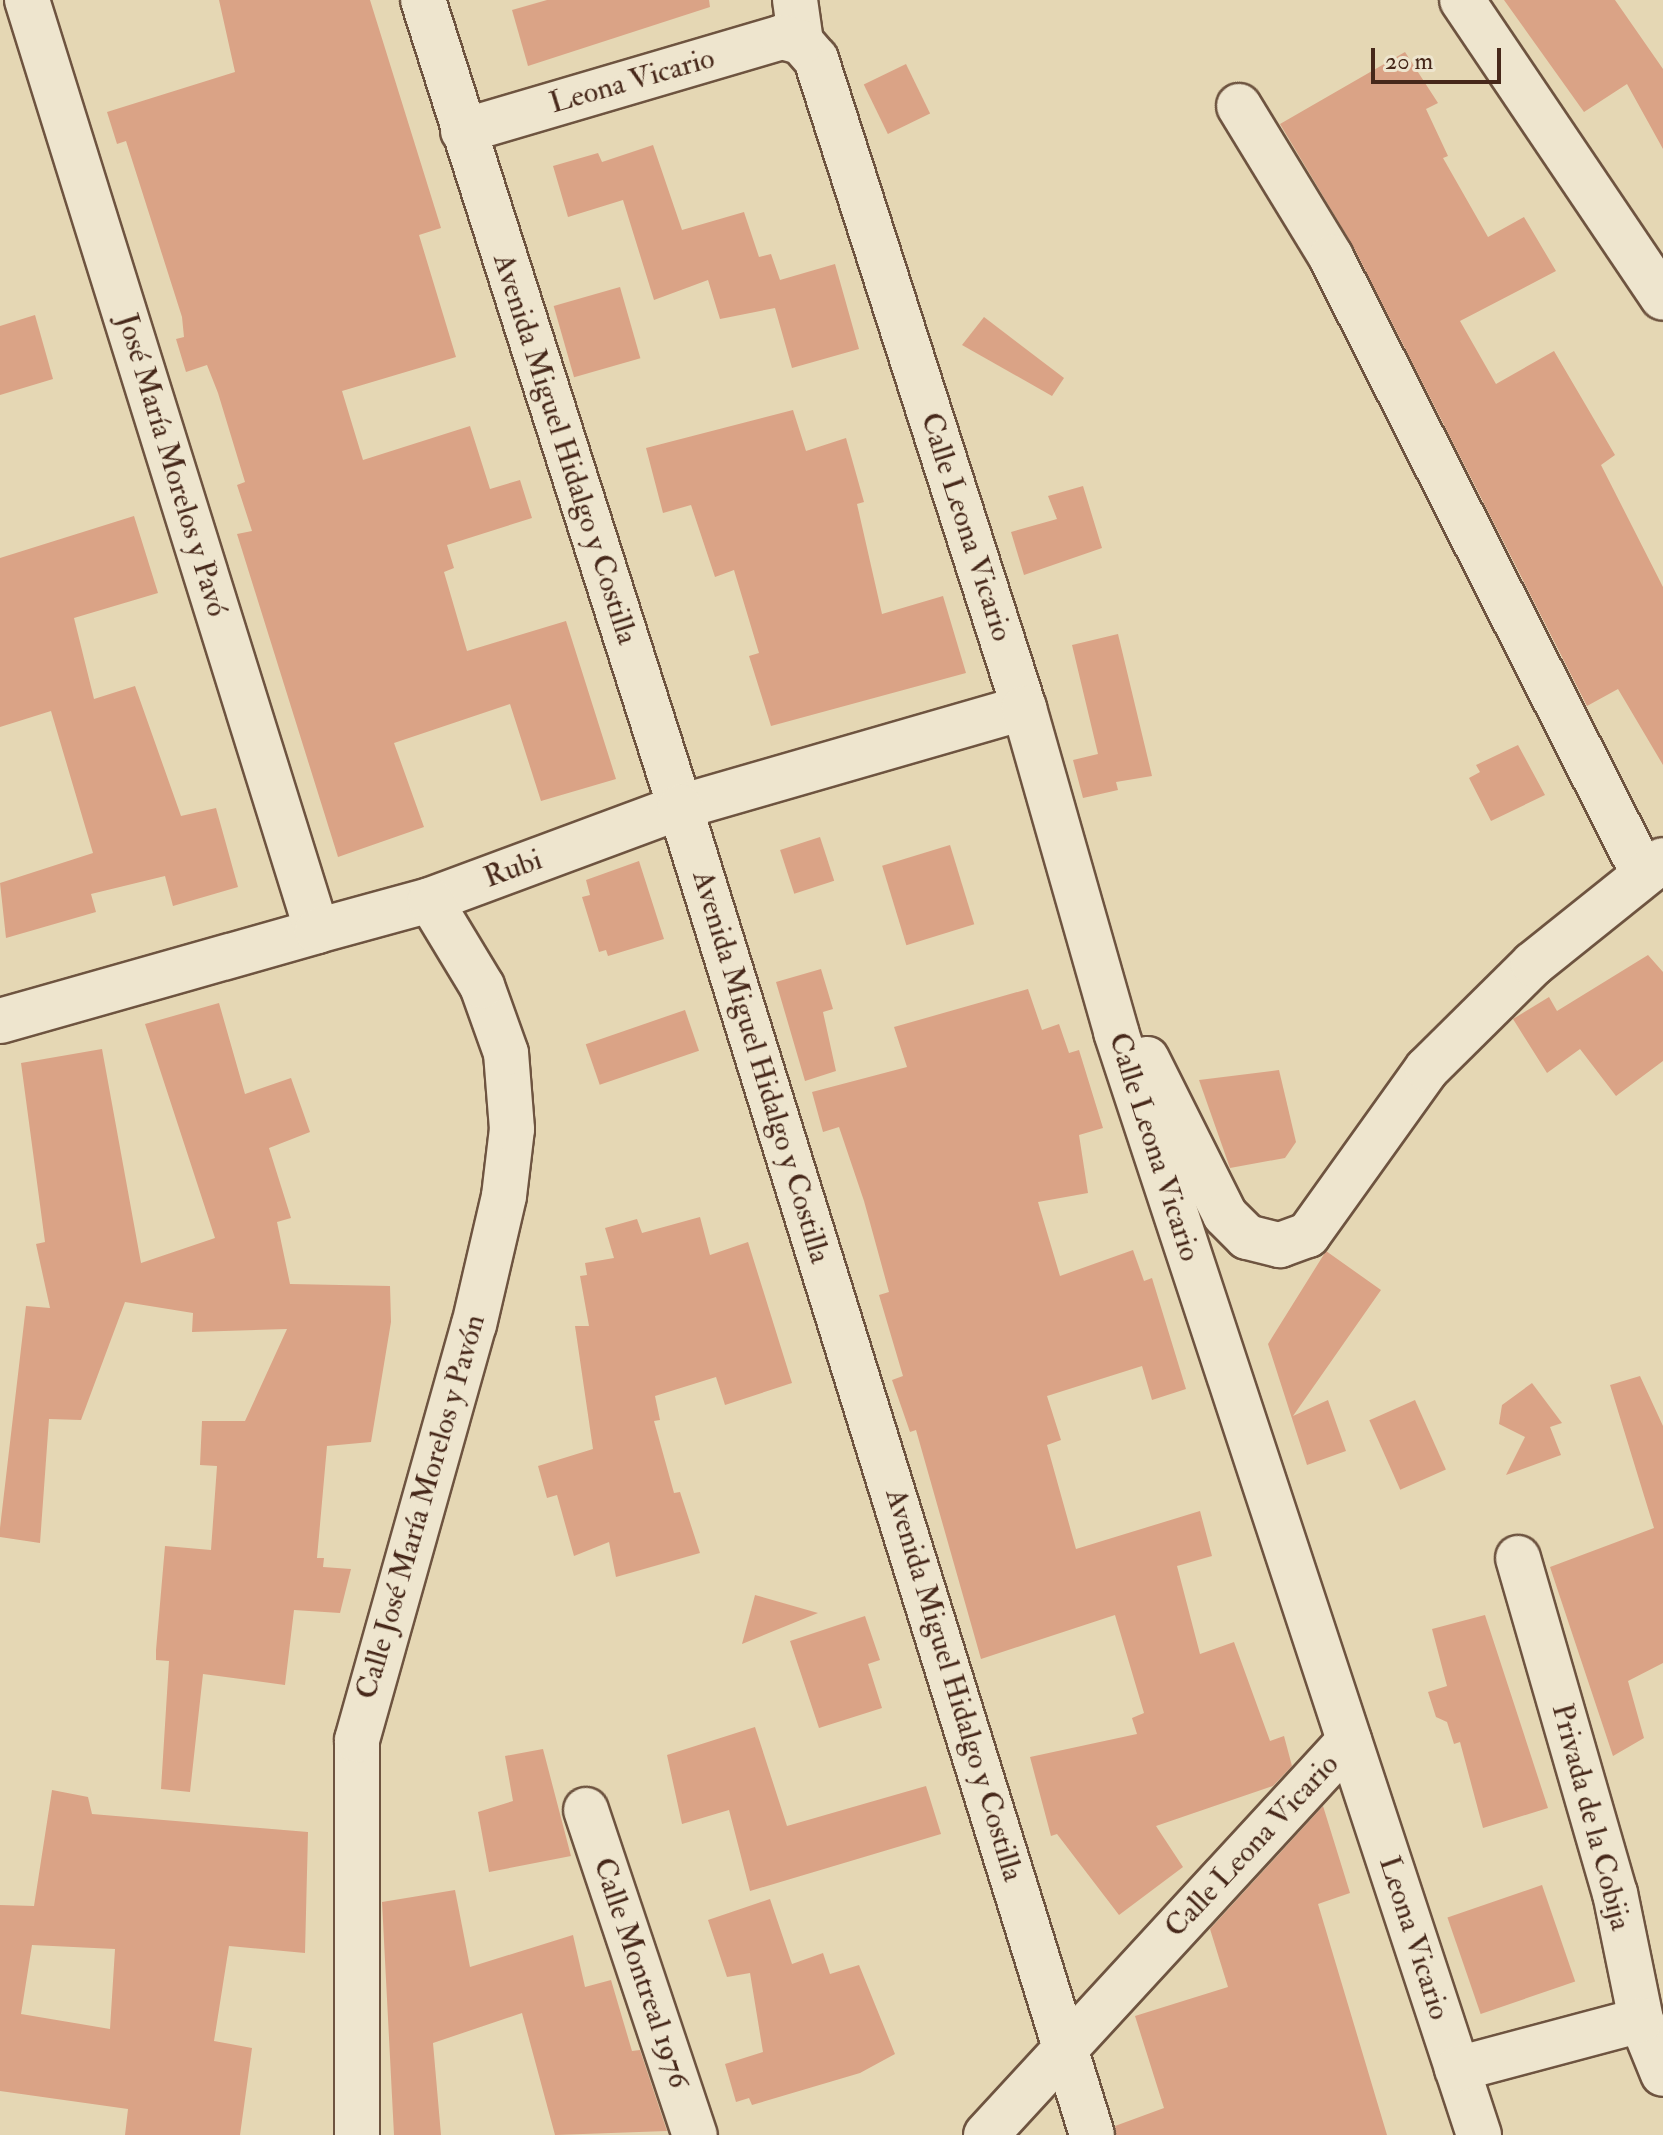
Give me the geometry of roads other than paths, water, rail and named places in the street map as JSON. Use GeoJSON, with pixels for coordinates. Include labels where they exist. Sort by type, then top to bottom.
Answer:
{"type":"FeatureCollection","features":[{"type":"Feature","properties":{"kind":"street","name":"José María Morelos y Pavó"},"geometry":{"type":"LineString","coordinates":[[27,0],[317,931]]}},
{"type":"Feature","properties":{"kind":"street","name":"Avenida Miguel Hidalgo y Costilla"},"geometry":{"type":"LineString","coordinates":[[423,0],[680,807],[1092,2135]]}},
{"type":"Feature","properties":{"kind":"street"},"geometry":{"type":"LineString","coordinates":[[795,0],[801,42]]}},
{"type":"Feature","properties":{"kind":"street"},"geometry":{"type":"LineString","coordinates":[[1462,0],[1663,298]]}},
{"type":"Feature","properties":{"kind":"street","name":"Leona Vicario"},"geometry":{"type":"LineString","coordinates":[[463,131],[782,37],[801,42]]}},
{"type":"Feature","properties":{"kind":"street","name":"Calle Leona Vicario"},"geometry":{"type":"LineString","coordinates":[[801,42],[816,59],[1024,708],[1116,1032],[1349,1741],[986,2135]]}},
{"type":"Feature","properties":{"kind":"street"},"geometry":{"type":"LineString","coordinates":[[1116,1032],[1146,1057],[1225,1215],[1247,1237],[1280,1245],[1308,1235],[1427,1069],[1533,964],[1653,866],[1331,257],[1239,106]]}},
{"type":"Feature","properties":{"kind":"street","name":"Rubi"},"geometry":{"type":"LineString","coordinates":[[0,1021],[430,900],[680,807],[1024,708]]}},
{"type":"Feature","properties":{"kind":"street","name":"Calle José María Morelos y Pavón"},"geometry":{"type":"LineString","coordinates":[[357,2135],[357,1740],[474,1325],[504,1196],[512,1129],[506,1053],[482,986],[430,900]]}},
{"type":"Feature","properties":{"kind":"street","name":"Privada de la Cobija"},"geometry":{"type":"LineString","coordinates":[[1518,1558],[1615,1893],[1641,2020],[1663,2074]]}},
{"type":"Feature","properties":{"kind":"street","name":"Leona Vicario"},"geometry":{"type":"LineString","coordinates":[[1349,1741],[1479,2135]]}},
{"type":"Feature","properties":{"kind":"street","name":"Calle Montreal 1976"},"geometry":{"type":"LineString","coordinates":[[586,1810],[695,2135]]}},
{"type":"Feature","properties":{"kind":"street"},"geometry":{"type":"LineString","coordinates":[[1457,2069],[1641,2020]]}}]}
